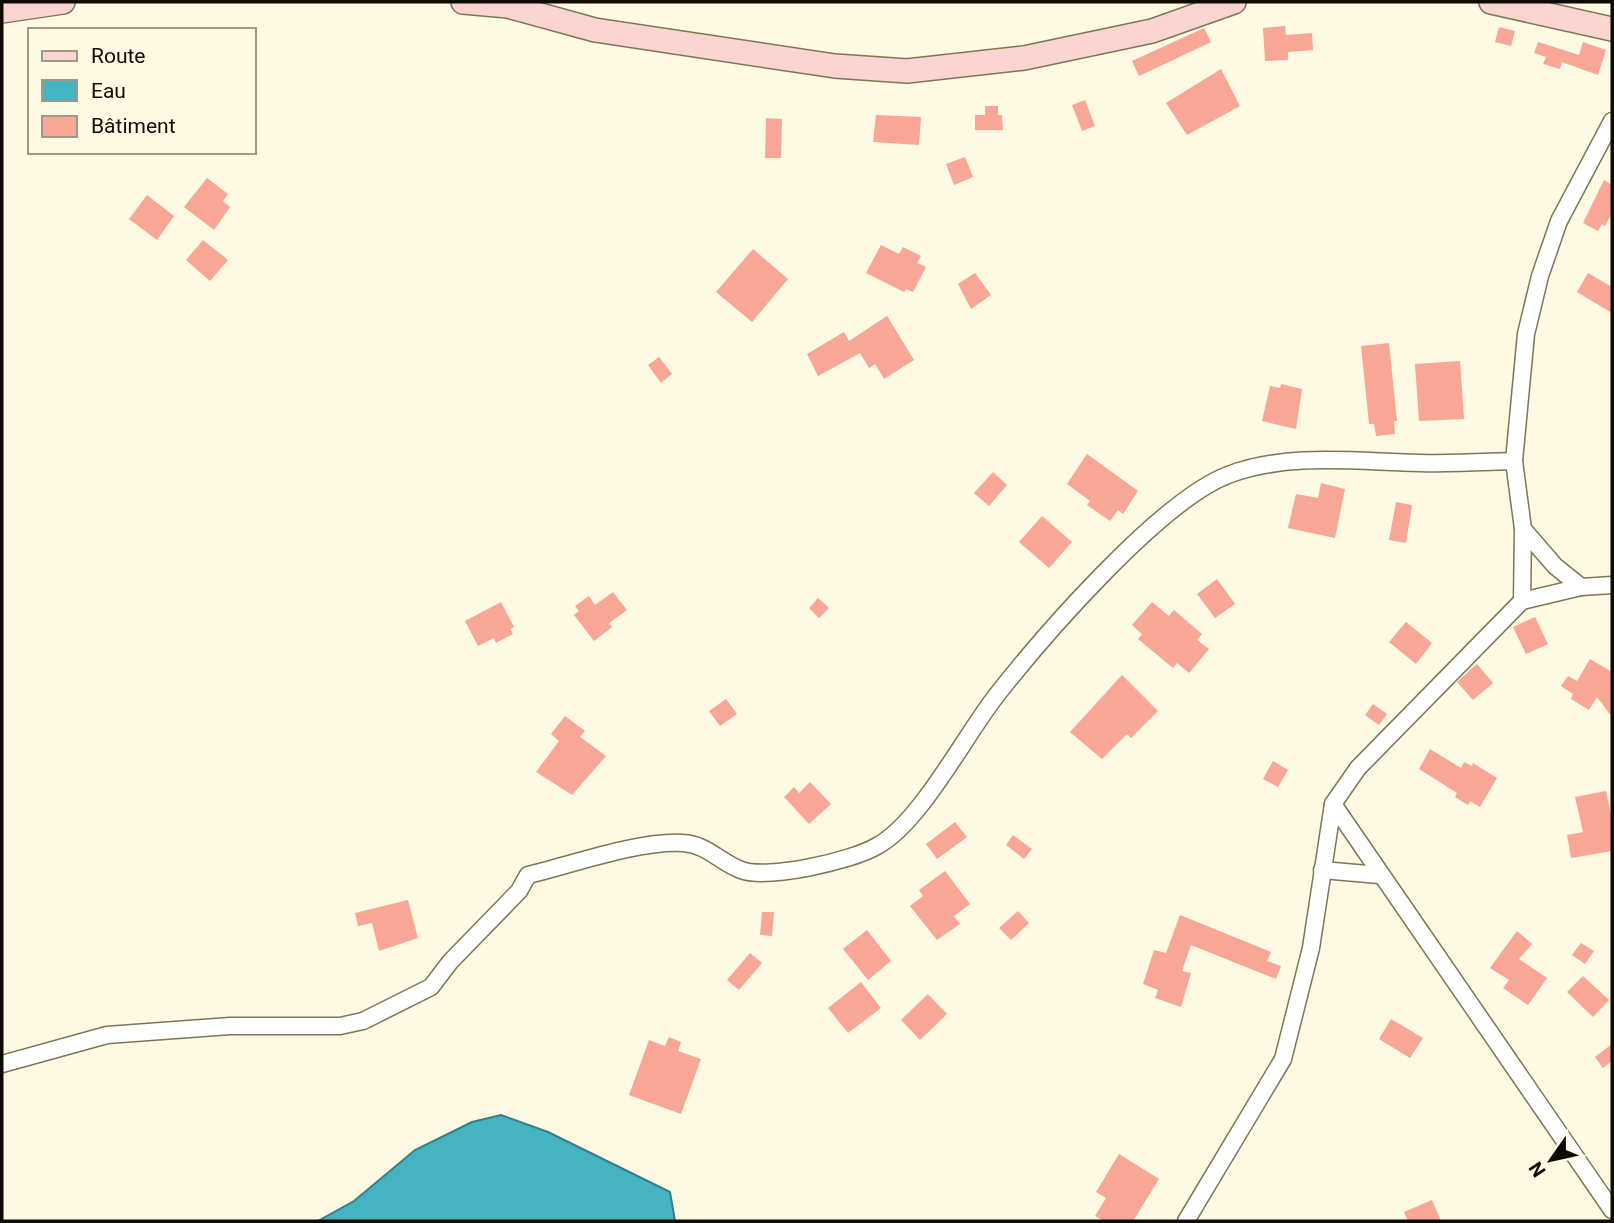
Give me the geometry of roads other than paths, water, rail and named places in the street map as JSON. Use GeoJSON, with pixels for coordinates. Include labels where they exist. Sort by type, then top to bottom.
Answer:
{"type":"FeatureCollection","features":[{"type":"Feature","properties":{"kind":"street"},"geometry":{"type":"LineString","coordinates":[[2,10],[63,2]]}},
{"type":"Feature","properties":{"kind":"street"},"geometry":{"type":"LineString","coordinates":[[463,2],[508,6],[595,30],[835,66],[907,71],[1024,58],[1152,31],[1234,2]]}},
{"type":"Feature","properties":{"kind":"street"},"geometry":{"type":"LineString","coordinates":[[1491,2],[1612,29]]}},
{"type":"Feature","properties":{"kind":"street"},"geometry":{"type":"LineString","coordinates":[[1522,601],[1523,529],[1514,461],[1526,334],[1539,276],[1559,221],[1612,121]]}},
{"type":"Feature","properties":{"kind":"street"},"geometry":{"type":"LineString","coordinates":[[2,1064],[107,1035],[230,1026],[340,1026],[363,1021],[431,987],[450,962],[519,891],[528,875],[656,845],[683,843],[700,846],[743,871],[799,870],[876,848],[901,831],[997,695],[1078,601],[1133,546],[1193,494],[1227,475],[1256,467],[1329,460],[1423,463],[1514,461]]}},
{"type":"Feature","properties":{"kind":"street"},"geometry":{"type":"LineString","coordinates":[[1523,529],[1555,566],[1581,587]]}},
{"type":"Feature","properties":{"kind":"street"},"geometry":{"type":"LineString","coordinates":[[1186,1221],[1283,1059],[1311,948],[1332,804],[1358,768],[1522,601],[1581,587],[1612,586]]}},
{"type":"Feature","properties":{"kind":"street"},"geometry":{"type":"LineString","coordinates":[[1332,804],[1612,1210]]}},
{"type":"Feature","properties":{"kind":"street"},"geometry":{"type":"LineString","coordinates":[[1322,870],[1379,875]]}},
{"type":"Feature","properties":{"kind":"water"},"geometry":{"type":"Polygon","coordinates":[[[501,1115],[548,1132],[670,1192],[675,1221],[318,1221],[354,1201],[415,1150],[472,1122],[501,1115]]]}}]}
